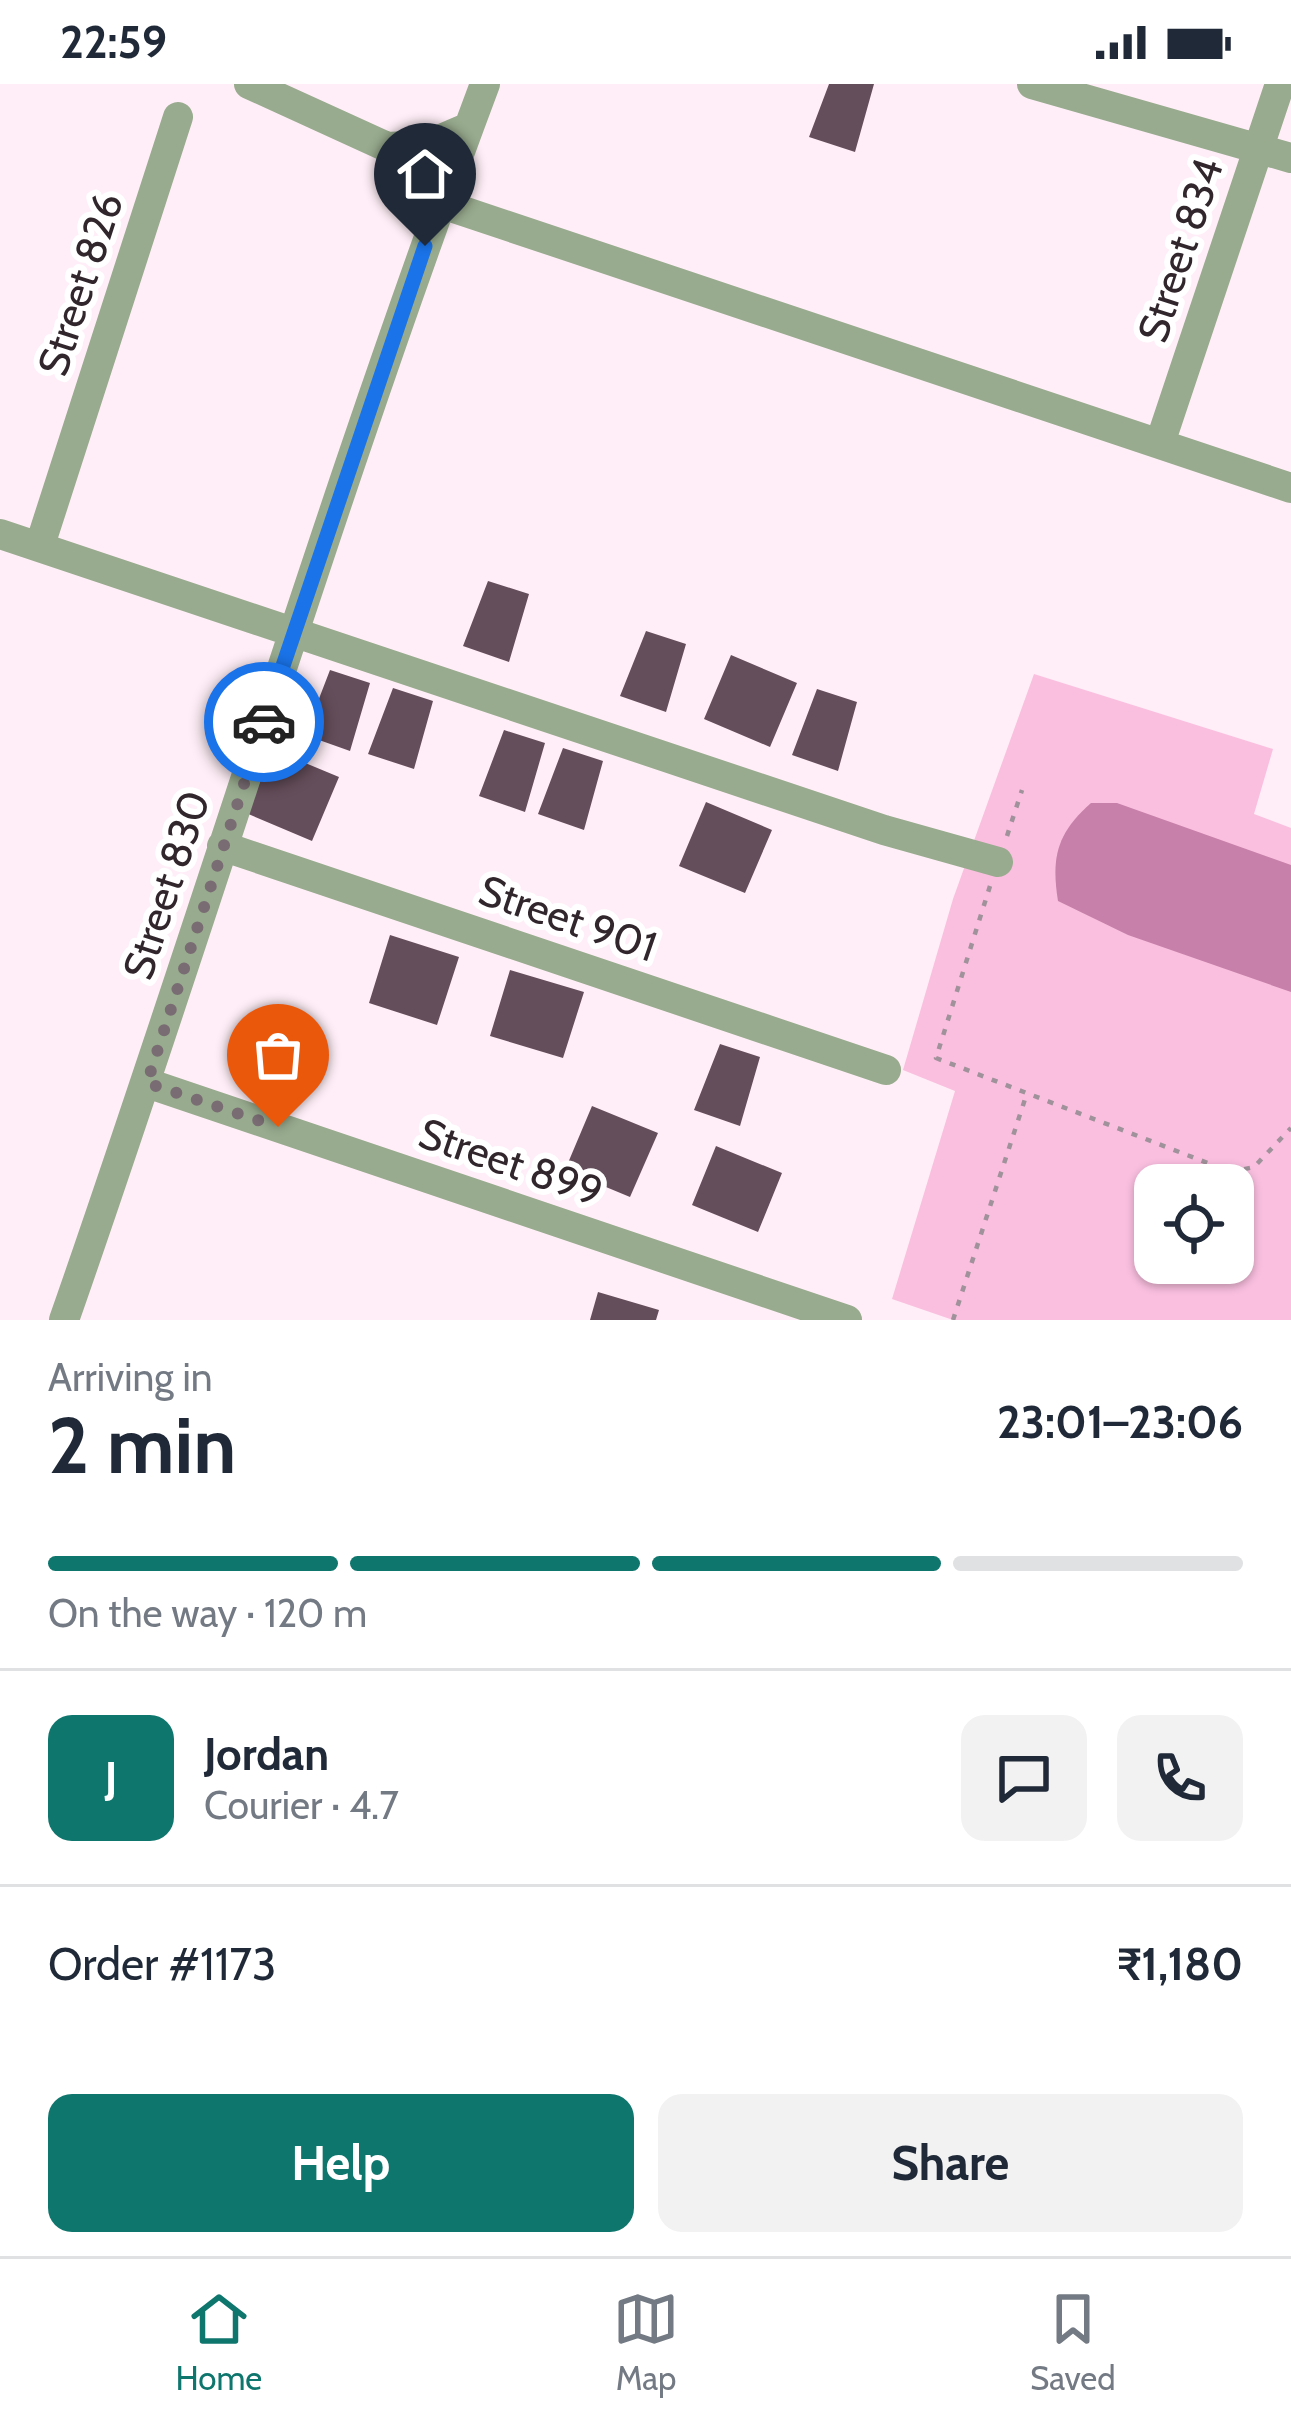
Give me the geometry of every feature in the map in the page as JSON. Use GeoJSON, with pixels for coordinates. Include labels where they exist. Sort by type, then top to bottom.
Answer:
{"type":"FeatureCollection","features":[{"type":"Feature","properties":{"kind":"street"},"geometry":{"type":"LineString","coordinates":[[249,84],[387,147],[427,145],[469,127]]}},
{"type":"Feature","properties":{"kind":"street","name":"Street 830"},"geometry":{"type":"LineString","coordinates":[[64,1320],[484,84]]}},
{"type":"Feature","properties":{"kind":"street"},"geometry":{"type":"LineString","coordinates":[[1032,84],[1291,158]]}},
{"type":"Feature","properties":{"kind":"street","name":"Street 834"},"geometry":{"type":"LineString","coordinates":[[1160,443],[1280,84]]}},
{"type":"Feature","properties":{"kind":"street","name":"Street 826"},"geometry":{"type":"LineString","coordinates":[[40,545],[178,117]]}},
{"type":"Feature","properties":{"kind":"street"},"geometry":{"type":"LineString","coordinates":[[440,203],[1291,488]]}},
{"type":"Feature","properties":{"kind":"street"},"geometry":{"type":"LineString","coordinates":[[0,534],[861,823],[998,862]]}},
{"type":"Feature","properties":{"kind":"street","name":"Street 901"},"geometry":{"type":"LineString","coordinates":[[222,846],[886,1070]]}},
{"type":"Feature","properties":{"kind":"street","name":"Street 899"},"geometry":{"type":"LineString","coordinates":[[147,1083],[848,1320]]}},
{"type":"Feature","properties":{"kind":"path"},"geometry":{"type":"LineString","coordinates":[[1022,790],[936,1058],[1231,1172],[1253,1167],[1291,1128]]}},
{"type":"Feature","properties":{"kind":"path"},"geometry":{"type":"LineString","coordinates":[[953,1320],[1027,1093]]}},
{"type":"Feature","properties":{"kind":"shaded area"},"geometry":{"type":"Polygon","coordinates":[[[1034,674],[1273,749],[1254,814],[1291,828],[1291,1320],[953,1320],[892,1299],[955,1091],[903,1070],[953,899],[1034,674]]]}},
{"type":"Feature","properties":{"kind":"shaded area"},"geometry":{"type":"Polygon","coordinates":[[[1091,803],[1117,803],[1291,865],[1291,992],[1128,935],[1058,901],[1059,847],[1091,803]]]}},
{"type":"Feature","properties":{"kind":"building"},"geometry":{"type":"Polygon","coordinates":[[[829,84],[874,84],[855,152],[809,137],[829,84]]]}},
{"type":"Feature","properties":{"kind":"building"},"geometry":{"type":"Polygon","coordinates":[[[488,581],[529,594],[509,662],[463,646],[488,581]]]}},
{"type":"Feature","properties":{"kind":"building"},"geometry":{"type":"Polygon","coordinates":[[[646,631],[686,644],[666,712],[620,696],[646,631]]]}},
{"type":"Feature","properties":{"kind":"building"},"geometry":{"type":"Polygon","coordinates":[[[731,655],[797,683],[770,747],[704,719],[731,655]]]}},
{"type":"Feature","properties":{"kind":"building"},"geometry":{"type":"Polygon","coordinates":[[[330,670],[370,683],[350,751],[305,735],[330,670]]]}},
{"type":"Feature","properties":{"kind":"building"},"geometry":{"type":"Polygon","coordinates":[[[393,688],[433,701],[414,769],[368,754],[393,688]]]}},
{"type":"Feature","properties":{"kind":"building"},"geometry":{"type":"Polygon","coordinates":[[[817,689],[857,702],[838,771],[792,755],[817,689]]]}},
{"type":"Feature","properties":{"kind":"building"},"geometry":{"type":"Polygon","coordinates":[[[504,730],[545,743],[525,812],[479,796],[504,730]]]}},
{"type":"Feature","properties":{"kind":"building"},"geometry":{"type":"Polygon","coordinates":[[[563,748],[603,761],[584,830],[538,814],[563,748]]]}},
{"type":"Feature","properties":{"kind":"building"},"geometry":{"type":"Polygon","coordinates":[[[274,750],[339,777],[312,841],[246,813],[274,750]]]}},
{"type":"Feature","properties":{"kind":"building"},"geometry":{"type":"Polygon","coordinates":[[[706,802],[772,830],[745,893],[679,866],[706,802]]]}},
{"type":"Feature","properties":{"kind":"building"},"geometry":{"type":"Polygon","coordinates":[[[390,935],[459,957],[437,1025],[369,1003],[390,935]]]}},
{"type":"Feature","properties":{"kind":"building"},"geometry":{"type":"Polygon","coordinates":[[[510,970],[584,992],[563,1058],[490,1036],[510,970]]]}},
{"type":"Feature","properties":{"kind":"building"},"geometry":{"type":"Polygon","coordinates":[[[720,1044],[760,1057],[740,1126],[694,1110],[720,1044]]]}},
{"type":"Feature","properties":{"kind":"building"},"geometry":{"type":"Polygon","coordinates":[[[592,1106],[658,1133],[630,1197],[565,1170],[592,1106]]]}},
{"type":"Feature","properties":{"kind":"building"},"geometry":{"type":"Polygon","coordinates":[[[716,1146],[782,1173],[758,1232],[692,1205],[716,1146]]]}},
{"type":"Feature","properties":{"kind":"building"},"geometry":{"type":"Polygon","coordinates":[[[598,1292],[659,1310],[656,1320],[590,1320],[598,1292]]]}},
{"type":"Feature","properties":{"kind":"way so far"},"geometry":{"type":"LineString","coordinates":[[264,722],[147,1083],[278,1127]]}},
{"type":"Feature","properties":{"kind":"route"},"geometry":{"type":"LineString","coordinates":[[264,722],[425,246]]}}]}
